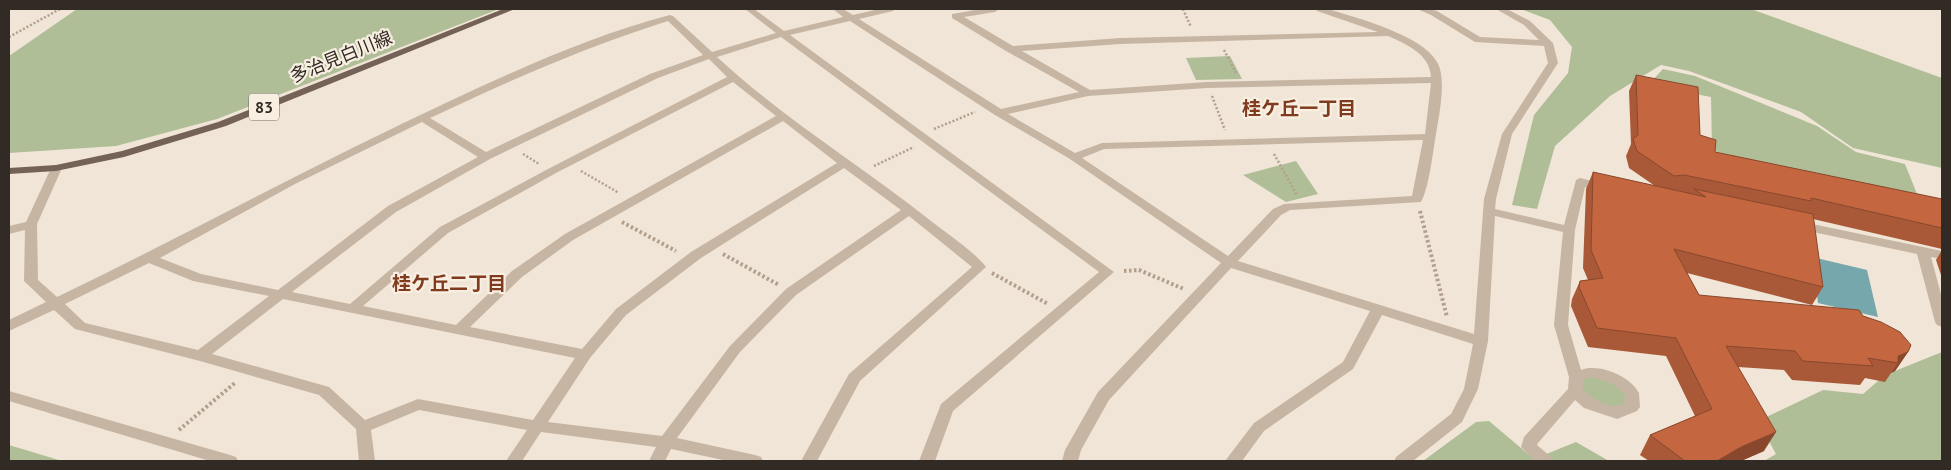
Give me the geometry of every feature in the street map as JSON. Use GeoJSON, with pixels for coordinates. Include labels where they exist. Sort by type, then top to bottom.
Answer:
{"type":"FeatureCollection","features":[{"type":"Feature","properties":{"kind":"main road","name":"多治見白川線"},"geometry":{"type":"LineString","coordinates":[[9,171],[56,168],[124,154],[222,124],[510,9]]}},
{"type":"Feature","properties":{"kind":"street"},"geometry":{"type":"LineString","coordinates":[[749,9],[1107,272],[946,408],[927,461]]}},
{"type":"Feature","properties":{"kind":"street"},"geometry":{"type":"LineString","coordinates":[[837,9],[989,106],[1074,157],[1229,263],[1481,341]]}},
{"type":"Feature","properties":{"kind":"street"},"geometry":{"type":"LineString","coordinates":[[200,356],[392,210],[486,158],[654,76],[709,56],[782,34],[890,9]]}},
{"type":"Feature","properties":{"kind":"street"},"geometry":{"type":"LineString","coordinates":[[995,9],[955,16],[1088,93]]}},
{"type":"Feature","properties":{"kind":"street"},"geometry":{"type":"LineString","coordinates":[[1070,461],[1073,450],[1103,396],[1277,212],[1303,206],[1417,199],[1429,137],[1436,80],[1433,63],[1419,48],[1391,35],[1320,9]]}},
{"type":"Feature","properties":{"kind":"street"},"geometry":{"type":"LineString","coordinates":[[1422,9],[1434,13],[1478,40],[1548,43]]}},
{"type":"Feature","properties":{"kind":"street"},"geometry":{"type":"LineString","coordinates":[[1402,461],[1457,418],[1471,389],[1481,341],[1490,198],[1507,134],[1553,63],[1548,43],[1527,23],[1501,9]]}},
{"type":"Feature","properties":{"kind":"street"},"geometry":{"type":"LineString","coordinates":[[9,326],[149,258],[291,182],[422,118],[523,71],[599,40],[670,18],[734,78],[844,163],[910,210],[980,267],[854,378],[809,461]]}},
{"type":"Feature","properties":{"kind":"street"},"geometry":{"type":"LineString","coordinates":[[1009,48],[1120,41],[1391,35]]}},
{"type":"Feature","properties":{"kind":"street"},"geometry":{"type":"LineString","coordinates":[[353,308],[444,230],[734,78]]}},
{"type":"Feature","properties":{"kind":"street"},"geometry":{"type":"LineString","coordinates":[[999,112],[1088,93],[1207,85],[1436,80]]}},
{"type":"Feature","properties":{"kind":"street"},"geometry":{"type":"LineString","coordinates":[[458,330],[517,274],[569,237],[784,116]]}},
{"type":"Feature","properties":{"kind":"street"},"geometry":{"type":"LineString","coordinates":[[422,118],[486,158]]}},
{"type":"Feature","properties":{"kind":"street"},"geometry":{"type":"LineString","coordinates":[[1074,157],[1102,146],[1429,137]]}},
{"type":"Feature","properties":{"kind":"street"},"geometry":{"type":"LineString","coordinates":[[514,461],[585,354],[621,312],[690,259],[844,163]]}},
{"type":"Feature","properties":{"kind":"street"},"geometry":{"type":"LineString","coordinates":[[56,168],[31,224],[31,281],[54,304],[80,326],[200,356],[324,391],[364,427],[367,461]]}},
{"type":"Feature","properties":{"kind":"street"},"geometry":{"type":"LineString","coordinates":[[1545,461],[1529,447],[1530,441],[1576,384],[1561,325],[1569,230],[1580,182],[1617,191]]}},
{"type":"Feature","properties":{"kind":"street"},"geometry":{"type":"LineString","coordinates":[[657,461],[666,442],[735,349],[791,292],[910,210]]}},
{"type":"Feature","properties":{"kind":"street"},"geometry":{"type":"LineString","coordinates":[[1489,211],[1569,230]]}},
{"type":"Feature","properties":{"kind":"street"},"geometry":{"type":"LineString","coordinates":[[1790,223],[1942,255]]}},
{"type":"Feature","properties":{"kind":"street"},"geometry":{"type":"LineString","coordinates":[[9,230],[31,224]]}},
{"type":"Feature","properties":{"kind":"street"},"geometry":{"type":"LineString","coordinates":[[1923,251],[1942,322]]}},
{"type":"Feature","properties":{"kind":"street"},"geometry":{"type":"LineString","coordinates":[[149,258],[198,278],[585,354]]}},
{"type":"Feature","properties":{"kind":"street"},"geometry":{"type":"LineString","coordinates":[[1233,461],[1259,427],[1348,365],[1378,310]]}},
{"type":"Feature","properties":{"kind":"street"},"geometry":{"type":"LineString","coordinates":[[9,396],[230,461]]}},
{"type":"Feature","properties":{"kind":"street"},"geometry":{"type":"LineString","coordinates":[[364,427],[418,404],[536,426],[666,442],[755,461]]}},
{"type":"Feature","properties":{"kind":"path"},"geometry":{"type":"LineString","coordinates":[[9,37],[60,9]]}},
{"type":"Feature","properties":{"kind":"path"},"geometry":{"type":"LineString","coordinates":[[1183,9],[1196,40]]}},
{"type":"Feature","properties":{"kind":"path"},"geometry":{"type":"LineString","coordinates":[[1218,39],[1242,85]]}},
{"type":"Feature","properties":{"kind":"path"},"geometry":{"type":"LineString","coordinates":[[1207,85],[1230,142]]}},
{"type":"Feature","properties":{"kind":"path"},"geometry":{"type":"LineString","coordinates":[[858,173],[989,106]]}},
{"type":"Feature","properties":{"kind":"path"},"geometry":{"type":"LineString","coordinates":[[1267,141],[1303,206]]}},
{"type":"Feature","properties":{"kind":"path"},"geometry":{"type":"LineString","coordinates":[[510,146],[552,172]]}},
{"type":"Feature","properties":{"kind":"path"},"geometry":{"type":"LineString","coordinates":[[567,164],[633,201]]}},
{"type":"Feature","properties":{"kind":"path"},"geometry":{"type":"LineString","coordinates":[[1417,199],[1451,332]]}},
{"type":"Feature","properties":{"kind":"path"},"geometry":{"type":"LineString","coordinates":[[609,215],[690,259]]}},
{"type":"Feature","properties":{"kind":"path"},"geometry":{"type":"LineString","coordinates":[[709,247],[791,292]]}},
{"type":"Feature","properties":{"kind":"path"},"geometry":{"type":"LineString","coordinates":[[980,267],[1062,311]]}},
{"type":"Feature","properties":{"kind":"path"},"geometry":{"type":"LineString","coordinates":[[1107,272],[1139,270],[1198,295]]}},
{"type":"Feature","properties":{"kind":"path"},"geometry":{"type":"LineString","coordinates":[[166,442],[250,370]]}},
{"type":"Feature","properties":{"kind":"green space"},"geometry":{"type":"Polygon","coordinates":[[[77,9],[499,9],[217,119],[116,146],[9,153],[9,56],[77,9]]]}},
{"type":"Feature","properties":{"kind":"green space"},"geometry":{"type":"Polygon","coordinates":[[[1521,9],[1751,9],[1942,78],[1942,168],[1853,148],[1801,112],[1689,71],[1661,65],[1610,96],[1555,146],[1537,209],[1512,205],[1534,115],[1568,73],[1572,47],[1550,20],[1521,9]]]}},
{"type":"Feature","properties":{"kind":"green space"},"geometry":{"type":"Polygon","coordinates":[[[1230,56],[1242,79],[1196,80],[1186,58],[1230,56]]]}},
{"type":"Feature","properties":{"kind":"green space"},"geometry":{"type":"Polygon","coordinates":[[[1663,69],[1695,76],[1817,126],[1856,152],[1905,164],[1921,204],[1721,162],[1721,153],[1712,150],[1711,97],[1648,85],[1663,69]]]}},
{"type":"Feature","properties":{"kind":"green space"},"geometry":{"type":"Polygon","coordinates":[[[1296,161],[1318,194],[1286,202],[1243,175],[1296,161]]]}},
{"type":"Feature","properties":{"kind":"green space"},"geometry":{"type":"Polygon","coordinates":[[[1942,352],[1942,461],[1764,461],[1776,454],[1758,421],[1823,390],[1863,394],[1885,375],[1942,352]]]}},
{"type":"Feature","properties":{"kind":"green space"},"geometry":{"type":"Polygon","coordinates":[[[1590,372],[1619,380],[1632,393],[1617,413],[1589,404],[1576,377],[1590,372]]]}},
{"type":"Feature","properties":{"kind":"green space"},"geometry":{"type":"Polygon","coordinates":[[[1489,421],[1534,459],[1576,442],[1609,461],[1423,461],[1476,422],[1489,421]]]}},
{"type":"Feature","properties":{"kind":"green space"},"geometry":{"type":"Polygon","coordinates":[[[9,445],[62,461],[9,461],[9,445]]]}},
{"type":"Feature","properties":{"kind":"water"},"geometry":{"type":"Polygon","coordinates":[[[1812,257],[1867,270],[1878,317],[1818,303],[1812,257]]]}},
{"type":"Feature","properties":{"kind":"building"},"geometry":{"type":"Polygon","coordinates":[[[1636,75],[1698,87],[1700,135],[1716,140],[1715,152],[1942,199],[1942,228],[1811,198],[1811,201],[1684,175],[1674,176],[1637,151],[1633,139],[1638,135],[1636,75]]]}},
{"type":"Feature","properties":{"kind":"building"},"geometry":{"type":"Polygon","coordinates":[[[1593,172],[1706,197],[1694,189],[1813,214],[1823,287],[1674,249],[1699,295],[1859,310],[1863,316],[1881,322],[1900,332],[1911,345],[1908,352],[1898,356],[1898,363],[1868,358],[1873,366],[1803,361],[1795,351],[1726,346],[1776,432],[1741,447],[1717,461],[1685,461],[1650,435],[1712,409],[1676,338],[1597,328],[1579,287],[1580,281],[1603,278],[1591,250],[1593,172]]]}},
{"type":"Feature","properties":{"kind":"district","name":"桂ケ丘一丁目"},"geometry":{"type":"Point","coordinates":[1299,108]}},
{"type":"Feature","properties":{"kind":"district","name":"桂ケ丘二丁目"},"geometry":{"type":"Point","coordinates":[449,283]}}]}
